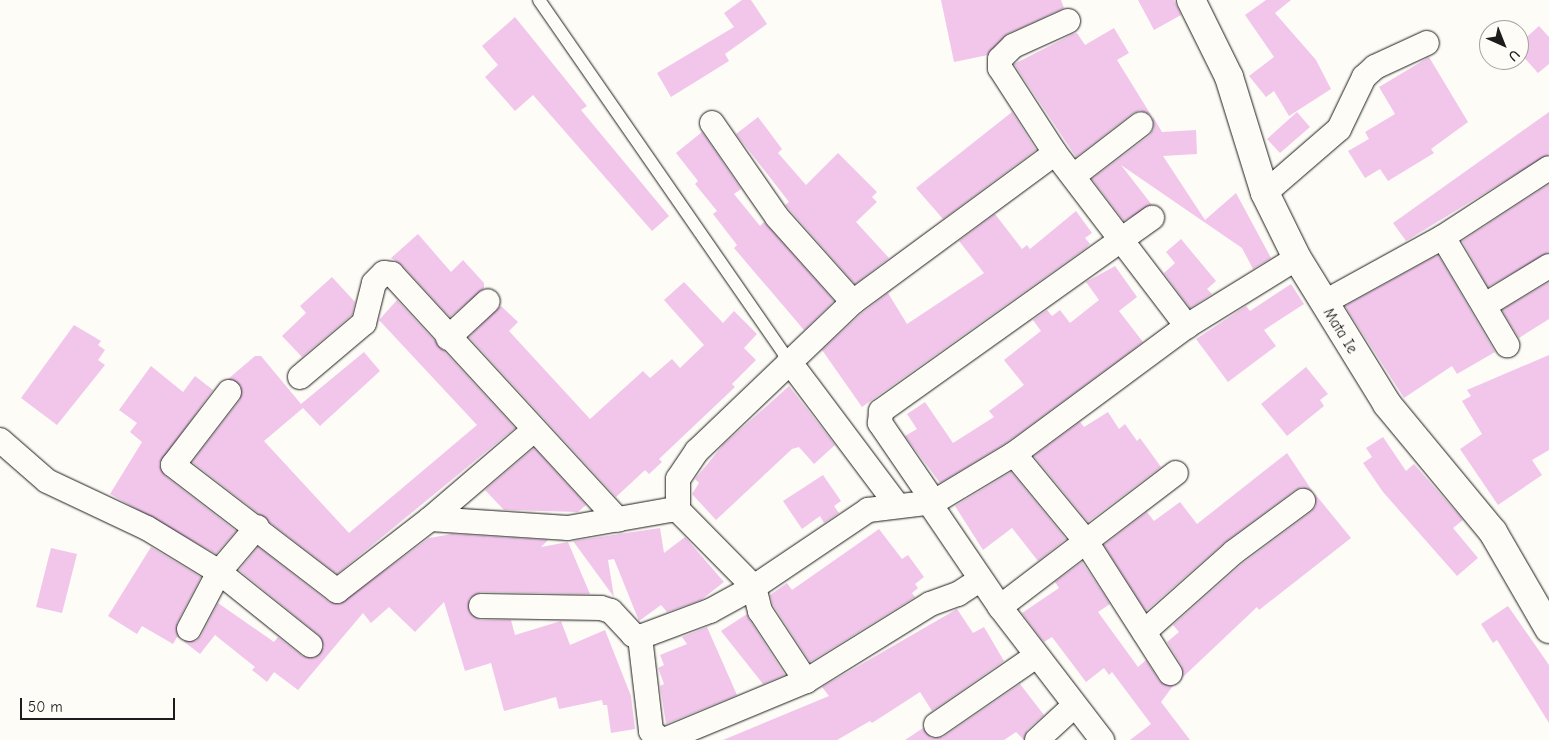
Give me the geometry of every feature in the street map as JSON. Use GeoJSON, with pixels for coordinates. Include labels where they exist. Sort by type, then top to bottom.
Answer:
{"type":"FeatureCollection","features":[{"type":"Feature","properties":{"kind":"street","name":"Mata Ie"},"geometry":{"type":"LineString","coordinates":[[1191,0],[1232,84],[1266,193],[1297,258],[1323,303],[1403,425],[1493,532],[1549,629]]}},
{"type":"Feature","properties":{"kind":"street"},"geometry":{"type":"LineString","coordinates":[[1068,21],[1013,46],[1000,59],[1006,79],[1055,153],[1075,175],[1187,326]]}},
{"type":"Feature","properties":{"kind":"street"},"geometry":{"type":"LineString","coordinates":[[1266,193],[1339,129],[1364,78],[1375,67],[1427,42]]}},
{"type":"Feature","properties":{"kind":"street"},"geometry":{"type":"LineString","coordinates":[[712,123],[757,190],[853,302]]}},
{"type":"Feature","properties":{"kind":"street"},"geometry":{"type":"LineString","coordinates":[[1075,175],[1141,124]]}},
{"type":"Feature","properties":{"kind":"street"},"geometry":{"type":"LineString","coordinates":[[806,681],[760,611],[754,586],[678,510],[678,479],[692,445],[799,353],[853,302],[1055,153]]}},
{"type":"Feature","properties":{"kind":"street"},"geometry":{"type":"LineString","coordinates":[[1323,303],[1443,237],[1549,168]]}},
{"type":"Feature","properties":{"kind":"street"},"geometry":{"type":"LineString","coordinates":[[920,504],[880,423],[882,411],[1152,218]]}},
{"type":"Feature","properties":{"kind":"street"},"geometry":{"type":"LineString","coordinates":[[1443,237],[1507,345]]}},
{"type":"Feature","properties":{"kind":"street"},"geometry":{"type":"LineString","coordinates":[[481,606],[601,608],[611,611],[633,635],[640,637],[710,611],[754,586],[868,510],[920,504],[1014,454],[1187,326],[1297,258]]}},
{"type":"Feature","properties":{"kind":"street"},"geometry":{"type":"LineString","coordinates":[[1485,306],[1549,266]]}},
{"type":"Feature","properties":{"kind":"street"},"geometry":{"type":"LineString","coordinates":[[300,377],[364,323],[374,283],[388,272],[618,520]]}},
{"type":"Feature","properties":{"kind":"street"},"geometry":{"type":"LineString","coordinates":[[448,338],[488,301]]}},
{"type":"Feature","properties":{"kind":"street"},"geometry":{"type":"LineString","coordinates":[[799,353],[920,504],[972,585],[1000,607],[1073,707],[1102,740]]}},
{"type":"Feature","properties":{"kind":"street"},"geometry":{"type":"LineString","coordinates":[[228,392],[173,465],[339,591],[430,519],[534,430]]}},
{"type":"Feature","properties":{"kind":"street"},"geometry":{"type":"LineString","coordinates":[[0,440],[47,482],[147,528],[219,572],[310,645]]}},
{"type":"Feature","properties":{"kind":"street"},"geometry":{"type":"LineString","coordinates":[[1014,454],[1085,540],[1170,673]]}},
{"type":"Feature","properties":{"kind":"street"},"geometry":{"type":"LineString","coordinates":[[1000,607],[1085,540],[1176,473]]}},
{"type":"Feature","properties":{"kind":"street"},"geometry":{"type":"LineString","coordinates":[[1144,632],[1234,552],[1303,501]]}},
{"type":"Feature","properties":{"kind":"street"},"geometry":{"type":"LineString","coordinates":[[430,519],[539,529],[618,520],[678,510]]}},
{"type":"Feature","properties":{"kind":"street"},"geometry":{"type":"LineString","coordinates":[[189,628],[219,572],[257,527]]}},
{"type":"Feature","properties":{"kind":"street"},"geometry":{"type":"LineString","coordinates":[[640,637],[659,739],[806,681],[930,604],[972,585]]}},
{"type":"Feature","properties":{"kind":"street"},"geometry":{"type":"LineString","coordinates":[[936,725],[1012,675],[1035,657]]}},
{"type":"Feature","properties":{"kind":"street"},"geometry":{"type":"LineString","coordinates":[[1045,733],[1073,707]]}},
{"type":"Feature","properties":{"kind":"lane"},"geometry":{"type":"LineString","coordinates":[[539,0],[799,353]]}},
{"type":"Feature","properties":{"kind":"building"},"geometry":{"type":"Polygon","coordinates":[[[742,0],[751,0],[767,24],[725,54],[729,61],[671,97],[657,73],[734,27],[724,13],[742,0]]]}},
{"type":"Feature","properties":{"kind":"building"},"geometry":{"type":"Polygon","coordinates":[[[941,0],[1061,0],[1064,8],[1007,34],[988,55],[954,62],[941,0]]]}},
{"type":"Feature","properties":{"kind":"building"},"geometry":{"type":"Polygon","coordinates":[[[1138,0],[1174,0],[1181,15],[1154,30],[1138,0]]]}},
{"type":"Feature","properties":{"kind":"building"},"geometry":{"type":"Polygon","coordinates":[[[1266,0],[1291,0],[1275,13],[1316,60],[1331,89],[1289,116],[1274,91],[1266,97],[1249,76],[1274,57],[1245,15],[1266,0]]]}},
{"type":"Feature","properties":{"kind":"building"},"geometry":{"type":"Polygon","coordinates":[[[515,17],[587,106],[581,110],[669,216],[652,231],[533,95],[515,111],[485,77],[498,65],[482,46],[515,17]]]}},
{"type":"Feature","properties":{"kind":"building"},"geometry":{"type":"Polygon","coordinates":[[[1539,26],[1549,37],[1549,64],[1538,73],[1529,63],[1529,35],[1539,26]]]}},
{"type":"Feature","properties":{"kind":"building"},"geometry":{"type":"Polygon","coordinates":[[[1114,28],[1129,53],[1117,60],[1151,115],[1140,110],[1133,113],[1076,157],[1014,64],[1073,34],[1077,33],[1085,45],[1114,28]]]}},
{"type":"Feature","properties":{"kind":"building"},"geometry":{"type":"Polygon","coordinates":[[[1429,57],[1468,122],[1431,149],[1434,153],[1388,181],[1380,169],[1365,178],[1348,151],[1369,139],[1365,132],[1395,114],[1379,87],[1429,57]]]}},
{"type":"Feature","properties":{"kind":"building"},"geometry":{"type":"Polygon","coordinates":[[[1012,112],[1036,150],[943,219],[916,188],[1012,112]]]}},
{"type":"Feature","properties":{"kind":"building"},"geometry":{"type":"Polygon","coordinates":[[[1297,112],[1310,127],[1280,153],[1267,139],[1297,112]]]}},
{"type":"Feature","properties":{"kind":"building"},"geometry":{"type":"Polygon","coordinates":[[[1549,112],[1549,154],[1406,241],[1393,223],[1549,112]]]}},
{"type":"Feature","properties":{"kind":"building"},"geometry":{"type":"Polygon","coordinates":[[[758,117],[782,149],[778,153],[806,185],[838,153],[877,192],[872,197],[877,202],[856,222],[889,258],[855,284],[785,205],[789,202],[736,134],[758,117]]]}},
{"type":"Feature","properties":{"kind":"building"},"geometry":{"type":"Polygon","coordinates":[[[1153,117],[1162,132],[1196,130],[1197,154],[1163,156],[1205,220],[1236,193],[1271,258],[1253,269],[1242,248],[1121,165],[1152,205],[1124,221],[1092,179],[1150,135],[1154,129],[1153,117]]]}},
{"type":"Feature","properties":{"kind":"building"},"geometry":{"type":"Polygon","coordinates":[[[702,132],[741,189],[734,194],[760,226],[764,222],[834,301],[804,330],[734,248],[737,245],[713,214],[717,211],[695,184],[698,181],[676,153],[702,132]]]}},
{"type":"Feature","properties":{"kind":"building"},"geometry":{"type":"Polygon","coordinates":[[[1549,184],[1549,252],[1488,287],[1462,241],[1549,184]]]}},
{"type":"Feature","properties":{"kind":"building"},"geometry":{"type":"Polygon","coordinates":[[[1076,211],[1092,233],[1085,238],[1090,244],[1086,248],[862,407],[822,350],[862,313],[888,293],[907,324],[984,273],[959,241],[995,214],[1022,249],[1027,245],[1030,249],[1076,211]]]}},
{"type":"Feature","properties":{"kind":"building"},"geometry":{"type":"Polygon","coordinates":[[[418,234],[451,272],[463,260],[484,283],[484,288],[450,317],[402,265],[391,258],[418,234]]]}},
{"type":"Feature","properties":{"kind":"building"},"geometry":{"type":"Polygon","coordinates":[[[1181,239],[1216,281],[1207,289],[1212,294],[1190,308],[1164,273],[1175,263],[1166,252],[1181,239]]]}},
{"type":"Feature","properties":{"kind":"building"},"geometry":{"type":"Polygon","coordinates":[[[1438,255],[1495,352],[1457,374],[1452,366],[1404,398],[1345,306],[1438,255]]]}},
{"type":"Feature","properties":{"kind":"building"},"geometry":{"type":"Polygon","coordinates":[[[1115,266],[1137,297],[1119,311],[1143,342],[1006,443],[940,483],[905,436],[917,429],[907,414],[925,402],[953,443],[994,417],[989,411],[1024,385],[1004,360],[1041,331],[1033,320],[1047,310],[1052,316],[1060,310],[1070,323],[1099,300],[1086,282],[1115,266]]]}},
{"type":"Feature","properties":{"kind":"building"},"geometry":{"type":"Polygon","coordinates":[[[332,277],[355,302],[352,315],[302,357],[282,336],[306,313],[300,306],[332,277]]]}},
{"type":"Feature","properties":{"kind":"building"},"geometry":{"type":"Polygon","coordinates":[[[684,282],[723,323],[734,311],[757,334],[744,348],[756,360],[732,384],[735,387],[659,459],[662,462],[649,474],[645,470],[616,497],[469,337],[501,306],[518,322],[509,331],[590,419],[643,371],[650,378],[672,359],[680,368],[704,345],[664,300],[684,282]]]}},
{"type":"Feature","properties":{"kind":"building"},"geometry":{"type":"Polygon","coordinates":[[[1549,282],[1549,319],[1519,338],[1502,310],[1549,282]]]}},
{"type":"Feature","properties":{"kind":"building"},"geometry":{"type":"Polygon","coordinates":[[[1291,284],[1304,304],[1264,330],[1276,346],[1228,382],[1196,339],[1246,306],[1250,311],[1291,284]]]}},
{"type":"Feature","properties":{"kind":"building"},"geometry":{"type":"Polygon","coordinates":[[[397,300],[515,428],[337,574],[192,462],[240,400],[241,386],[228,379],[255,356],[261,356],[301,404],[364,352],[380,371],[320,426],[303,408],[264,441],[349,533],[477,425],[379,320],[397,300]]]}},
{"type":"Feature","properties":{"kind":"building"},"geometry":{"type":"Polygon","coordinates":[[[74,325],[101,341],[98,345],[105,350],[98,360],[105,365],[57,425],[21,398],[74,325]]]}},
{"type":"Feature","properties":{"kind":"building"},"geometry":{"type":"Polygon","coordinates":[[[1549,355],[1549,450],[1532,460],[1542,475],[1498,505],[1460,449],[1482,434],[1462,401],[1471,396],[1467,390],[1549,355]]]}},
{"type":"Feature","properties":{"kind":"building"},"geometry":{"type":"Polygon","coordinates":[[[151,366],[183,392],[195,376],[213,390],[159,464],[165,476],[236,531],[216,554],[110,494],[142,442],[130,432],[137,423],[119,410],[151,366]]]}},
{"type":"Feature","properties":{"kind":"building"},"geometry":{"type":"Polygon","coordinates":[[[1306,367],[1328,394],[1320,400],[1324,406],[1287,436],[1261,404],[1306,367]]]}},
{"type":"Feature","properties":{"kind":"building"},"geometry":{"type":"Polygon","coordinates":[[[789,386],[835,445],[814,464],[799,447],[792,449],[716,520],[692,494],[699,483],[695,479],[723,445],[789,386]]]}},
{"type":"Feature","properties":{"kind":"building"},"geometry":{"type":"Polygon","coordinates":[[[1108,412],[1119,429],[1125,424],[1137,441],[1140,438],[1161,467],[1088,522],[1034,456],[1080,422],[1084,427],[1108,412]]]}},
{"type":"Feature","properties":{"kind":"building"},"geometry":{"type":"Polygon","coordinates":[[[1383,437],[1406,471],[1414,464],[1463,520],[1453,528],[1478,558],[1457,576],[1383,492],[1363,463],[1372,457],[1366,448],[1383,437]]]}},
{"type":"Feature","properties":{"kind":"building"},"geometry":{"type":"Polygon","coordinates":[[[534,448],[586,505],[578,512],[504,510],[485,490],[534,448]]]}},
{"type":"Feature","properties":{"kind":"building"},"geometry":{"type":"Polygon","coordinates":[[[1287,453],[1313,492],[1302,487],[1295,490],[1225,542],[1146,611],[1104,545],[1147,512],[1154,521],[1180,502],[1197,524],[1287,453]]]}},
{"type":"Feature","properties":{"kind":"building"},"geometry":{"type":"Polygon","coordinates":[[[1011,472],[1066,539],[1038,561],[1012,528],[983,550],[955,506],[1011,472]]]}},
{"type":"Feature","properties":{"kind":"building"},"geometry":{"type":"Polygon","coordinates":[[[823,475],[841,501],[834,506],[839,513],[824,523],[820,516],[802,529],[783,501],[823,475]]]}},
{"type":"Feature","properties":{"kind":"building"},"geometry":{"type":"Polygon","coordinates":[[[1315,494],[1351,538],[1259,610],[1257,607],[1183,677],[1182,666],[1167,642],[1179,632],[1173,625],[1243,563],[1311,512],[1316,506],[1315,494]]]}},
{"type":"Feature","properties":{"kind":"building"},"geometry":{"type":"Polygon","coordinates":[[[660,528],[664,553],[685,537],[724,582],[701,600],[667,612],[661,605],[639,621],[614,559],[608,560],[614,597],[573,541],[660,528]]]}},
{"type":"Feature","properties":{"kind":"building"},"geometry":{"type":"Polygon","coordinates":[[[879,529],[902,559],[908,555],[924,577],[915,584],[918,588],[912,593],[915,597],[810,662],[773,605],[770,595],[787,583],[792,590],[879,529]]]}},
{"type":"Feature","properties":{"kind":"building"},"geometry":{"type":"Polygon","coordinates":[[[452,534],[548,540],[541,547],[568,542],[590,594],[481,592],[469,599],[469,612],[480,620],[511,620],[515,635],[561,621],[570,645],[605,630],[631,696],[635,729],[611,733],[607,705],[603,705],[602,700],[559,709],[556,697],[504,711],[491,663],[465,671],[444,602],[415,632],[389,607],[371,623],[363,613],[298,690],[274,672],[267,682],[252,670],[255,667],[215,635],[200,654],[183,641],[196,641],[201,636],[218,603],[274,642],[278,637],[302,656],[315,658],[324,647],[319,635],[239,570],[258,547],[329,602],[340,604],[429,538],[452,534]]]}},
{"type":"Feature","properties":{"kind":"building"},"geometry":{"type":"Polygon","coordinates":[[[151,547],[201,577],[177,623],[180,638],[177,637],[173,644],[142,626],[137,634],[108,616],[151,547]]]}},
{"type":"Feature","properties":{"kind":"building"},"geometry":{"type":"Polygon","coordinates":[[[51,548],[77,554],[62,613],[36,607],[51,548]]]}},
{"type":"Feature","properties":{"kind":"building"},"geometry":{"type":"Polygon","coordinates":[[[1082,562],[1110,604],[1098,612],[1138,667],[1146,660],[1159,681],[1173,686],[1161,702],[1190,740],[1130,740],[1151,724],[1112,672],[1109,675],[1104,668],[1086,682],[1052,637],[1044,642],[1022,613],[1059,588],[1055,582],[1082,562]]]}},
{"type":"Feature","properties":{"kind":"building"},"geometry":{"type":"Polygon","coordinates":[[[1508,606],[1549,665],[1549,723],[1497,640],[1493,643],[1481,624],[1508,606]]]}},
{"type":"Feature","properties":{"kind":"building"},"geometry":{"type":"Polygon","coordinates":[[[957,609],[973,633],[984,627],[1004,661],[932,711],[920,692],[872,723],[870,721],[837,740],[723,740],[829,696],[822,687],[957,609]]]}},
{"type":"Feature","properties":{"kind":"building"},"geometry":{"type":"Polygon","coordinates":[[[747,614],[785,675],[763,684],[721,631],[747,614]]]}},
{"type":"Feature","properties":{"kind":"building"},"geometry":{"type":"Polygon","coordinates":[[[707,627],[737,695],[666,724],[660,686],[664,684],[658,668],[664,665],[660,655],[687,644],[682,637],[707,627]]]}},
{"type":"Feature","properties":{"kind":"building"},"geometry":{"type":"Polygon","coordinates":[[[1020,684],[1044,715],[1027,730],[1024,740],[1016,732],[1004,740],[905,740],[923,728],[931,738],[943,737],[1020,684]]]}}]}
